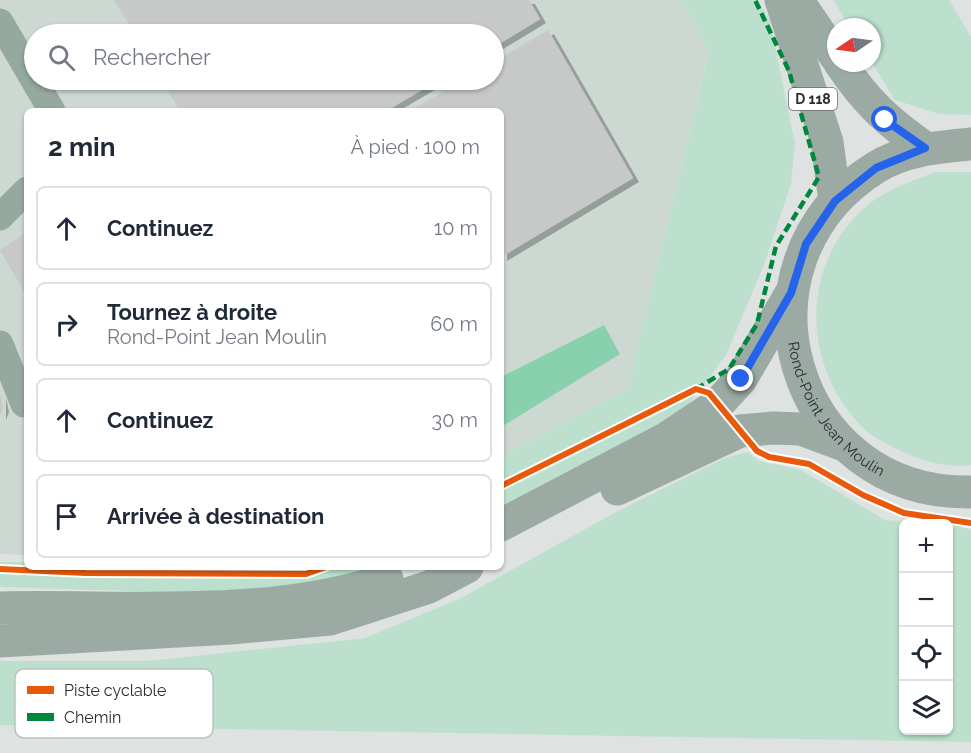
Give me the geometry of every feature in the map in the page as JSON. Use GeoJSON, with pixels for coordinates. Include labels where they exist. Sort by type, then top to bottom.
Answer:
{"type":"FeatureCollection","features":[{"type":"Feature","properties":{"kind":"main road","name":"D 118"},"geometry":{"type":"LineString","coordinates":[[781,0],[827,142],[835,201]]}},
{"type":"Feature","properties":{"kind":"main road"},"geometry":{"type":"LineString","coordinates":[[797,0],[827,44]]}},
{"type":"Feature","properties":{"kind":"main road","name":"D 118"},"geometry":{"type":"LineString","coordinates":[[846,72],[863,97],[885,120],[925,148]]}},
{"type":"Feature","properties":{"kind":"main road","name":"Rond-Point Jean Moulin"},"geometry":{"type":"LineString","coordinates":[[970,492],[924,488],[881,472],[844,445],[818,413],[799,376],[790,335],[791,293],[806,244],[835,201],[876,168],[925,148],[971,144]]}},
{"type":"Feature","properties":{"kind":"main road"},"geometry":{"type":"LineString","coordinates":[[504,523],[667,438],[718,404],[741,379],[791,293]]}},
{"type":"Feature","properties":{"kind":"main road"},"geometry":{"type":"LineString","coordinates":[[504,547],[641,477],[740,431],[773,428],[801,429],[844,445]]}},
{"type":"Feature","properties":{"kind":"main road"},"geometry":{"type":"LineString","coordinates":[[0,608],[228,606],[296,601],[366,586],[411,570]]}},
{"type":"Feature","properties":{"kind":"main road"},"geometry":{"type":"LineString","coordinates":[[0,641],[231,628],[330,619],[429,587],[461,570]]}},
{"type":"Feature","properties":{"kind":"lane"},"geometry":{"type":"LineString","coordinates":[[0,22],[24,63]]}},
{"type":"Feature","properties":{"kind":"lane"},"geometry":{"type":"LineString","coordinates":[[40,90],[50,108]]}},
{"type":"Feature","properties":{"kind":"lane"},"geometry":{"type":"LineString","coordinates":[[0,217],[24,193]]}},
{"type":"Feature","properties":{"kind":"lane"},"geometry":{"type":"LineString","coordinates":[[0,344],[24,404]]}},
{"type":"Feature","properties":{"kind":"shaded area"},"geometry":{"type":"Polygon","coordinates":[[[0,0],[681,0],[709,51],[627,389],[504,454],[504,108],[24,108],[24,555],[0,554],[0,0]]]}},
{"type":"Feature","properties":{"kind":"shaded area"},"geometry":{"type":"Polygon","coordinates":[[[681,0],[758,0],[770,21],[795,144],[791,184],[764,265],[726,355],[682,414],[504,509],[504,454],[627,389],[709,52],[681,0]]]}},
{"type":"Feature","properties":{"kind":"shaded area"},"geometry":{"type":"Polygon","coordinates":[[[833,0],[949,0],[971,37],[971,115],[939,114],[895,100],[878,72],[881,72],[881,18],[844,18],[833,0]]]}},
{"type":"Feature","properties":{"kind":"shaded area"},"geometry":{"type":"Polygon","coordinates":[[[936,172],[971,172],[971,465],[962,466],[943,465],[923,460],[869,433],[848,411],[832,385],[822,358],[817,328],[817,299],[824,270],[836,243],[854,218],[882,195],[936,172]]]}},
{"type":"Feature","properties":{"kind":"shaded area"},"geometry":{"type":"Polygon","coordinates":[[[604,325],[620,354],[504,425],[504,375],[604,325]]]}},
{"type":"Feature","properties":{"kind":"shaded area"},"geometry":{"type":"Polygon","coordinates":[[[748,452],[758,461],[801,470],[885,520],[899,521],[899,735],[953,735],[953,524],[971,530],[971,742],[213,729],[213,669],[15,669],[15,725],[0,725],[0,661],[147,661],[365,638],[459,599],[618,511],[725,458],[748,452]]]}},
{"type":"Feature","properties":{"kind":"shaded area"},"geometry":{"type":"Polygon","coordinates":[[[0,562],[24,562],[24,570],[375,570],[314,586],[232,594],[0,587],[0,562]]]}},
{"type":"Feature","properties":{"kind":"building"},"geometry":{"type":"Polygon","coordinates":[[[114,0],[529,0],[540,19],[504,41],[504,24],[129,24],[114,0]]]}},
{"type":"Feature","properties":{"kind":"building"},"geometry":{"type":"Polygon","coordinates":[[[548,30],[633,178],[504,255],[504,108],[415,108],[446,90],[504,90],[504,56],[548,30]]]}},
{"type":"Feature","properties":{"kind":"building"},"geometry":{"type":"Polygon","coordinates":[[[167,90],[422,90],[391,108],[178,108],[167,90]]]}},
{"type":"Feature","properties":{"kind":"building"},"geometry":{"type":"Polygon","coordinates":[[[24,234],[24,292],[0,250],[24,234]]]}},
{"type":"Feature","properties":{"kind":"building"},"geometry":{"type":"Polygon","coordinates":[[[0,394],[3,408],[0,416],[0,394]]]}},
{"type":"Feature","properties":{"kind":"marked path"},"geometry":{"type":"LineString","coordinates":[[696,389],[729,369],[757,324],[776,246],[819,177],[789,71],[755,0]]}},
{"type":"Feature","properties":{"kind":"cycle path"},"geometry":{"type":"LineString","coordinates":[[504,485],[696,389],[709,393],[757,451],[769,457],[809,464],[863,495],[904,513],[971,523]]}},
{"type":"Feature","properties":{"kind":"cycle path"},"geometry":{"type":"LineString","coordinates":[[0,569],[86,573],[306,574],[317,570]]}},
{"type":"Feature","properties":{"kind":"route"},"geometry":{"type":"LineString","coordinates":[[741,379],[791,293],[806,244],[835,201],[876,168],[925,148],[885,120]]}}]}
